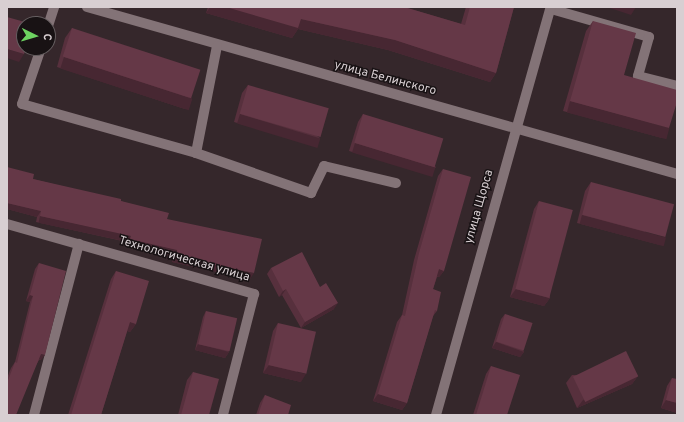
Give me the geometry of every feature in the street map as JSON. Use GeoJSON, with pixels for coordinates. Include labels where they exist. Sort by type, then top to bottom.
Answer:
{"type":"FeatureCollection","features":[{"type":"Feature","properties":{"kind":"street","name":"улица Белинского"},"geometry":{"type":"LineString","coordinates":[[87,7],[217,46],[677,174]]}},
{"type":"Feature","properties":{"kind":"street"},"geometry":{"type":"LineString","coordinates":[[551,8],[649,37],[638,76],[677,86]]}},
{"type":"Feature","properties":{"kind":"street","name":"улица Щорса"},"geometry":{"type":"LineString","coordinates":[[436,415],[551,8]]}},
{"type":"Feature","properties":{"kind":"street"},"geometry":{"type":"LineString","coordinates":[[196,153],[217,46]]}},
{"type":"Feature","properties":{"kind":"street"},"geometry":{"type":"LineString","coordinates":[[38,56],[22,104],[196,153],[311,193],[324,166],[396,183]]}},
{"type":"Feature","properties":{"kind":"street","name":"Технологическая улица"},"geometry":{"type":"LineString","coordinates":[[7,224],[254,294],[223,415]]}},
{"type":"Feature","properties":{"kind":"street"},"geometry":{"type":"LineString","coordinates":[[34,415],[79,244]]}},
{"type":"Feature","properties":{"kind":"building"},"geometry":{"type":"Polygon","coordinates":[[[226,7],[404,7],[465,25],[470,7],[514,7],[496,73],[395,40],[301,19],[298,28],[226,7]]]}},
{"type":"Feature","properties":{"kind":"building"},"geometry":{"type":"Polygon","coordinates":[[[7,17],[16,20],[16,52],[7,49],[7,17]]]}},
{"type":"Feature","properties":{"kind":"building"},"geometry":{"type":"Polygon","coordinates":[[[593,21],[636,33],[624,75],[677,90],[677,102],[669,128],[570,101],[593,21]]]}},
{"type":"Feature","properties":{"kind":"building"},"geometry":{"type":"Polygon","coordinates":[[[72,28],[200,70],[191,98],[63,57],[72,28]]]}},
{"type":"Feature","properties":{"kind":"building"},"geometry":{"type":"Polygon","coordinates":[[[248,85],[329,108],[320,137],[240,114],[248,85]]]}},
{"type":"Feature","properties":{"kind":"building"},"geometry":{"type":"Polygon","coordinates":[[[363,114],[443,139],[435,167],[354,143],[363,114]]]}},
{"type":"Feature","properties":{"kind":"building"},"geometry":{"type":"Polygon","coordinates":[[[7,167],[34,174],[33,179],[121,199],[121,201],[169,213],[167,219],[262,239],[254,273],[176,257],[177,250],[130,239],[131,236],[40,216],[41,211],[7,203],[7,167]]]}},
{"type":"Feature","properties":{"kind":"building"},"geometry":{"type":"Polygon","coordinates":[[[443,169],[471,177],[444,271],[439,269],[433,289],[441,292],[437,311],[435,310],[407,403],[378,394],[402,315],[405,316],[419,253],[443,169]]]}},
{"type":"Feature","properties":{"kind":"building"},"geometry":{"type":"Polygon","coordinates":[[[591,182],[674,204],[665,237],[582,215],[591,182]]]}},
{"type":"Feature","properties":{"kind":"building"},"geometry":{"type":"Polygon","coordinates":[[[539,201],[573,210],[549,298],[515,289],[539,201]]]}},
{"type":"Feature","properties":{"kind":"building"},"geometry":{"type":"Polygon","coordinates":[[[302,252],[320,287],[326,283],[338,303],[305,322],[286,289],[283,291],[271,268],[302,252]]]}},
{"type":"Feature","properties":{"kind":"building"},"geometry":{"type":"Polygon","coordinates":[[[39,263],[66,271],[45,355],[41,354],[16,415],[7,415],[7,383],[15,362],[17,363],[33,296],[30,295],[39,263]]]}},
{"type":"Feature","properties":{"kind":"building"},"geometry":{"type":"Polygon","coordinates":[[[116,271],[149,281],[136,324],[130,322],[101,415],[71,415],[116,271]]]}},
{"type":"Feature","properties":{"kind":"building"},"geometry":{"type":"Polygon","coordinates":[[[206,311],[237,318],[230,351],[198,344],[206,311]]]}},
{"type":"Feature","properties":{"kind":"building"},"geometry":{"type":"Polygon","coordinates":[[[505,314],[533,323],[524,351],[496,342],[505,314]]]}},
{"type":"Feature","properties":{"kind":"building"},"geometry":{"type":"Polygon","coordinates":[[[278,323],[316,332],[306,374],[268,365],[278,323]]]}},
{"type":"Feature","properties":{"kind":"building"},"geometry":{"type":"Polygon","coordinates":[[[626,351],[638,376],[585,402],[573,377],[626,351]]]}},
{"type":"Feature","properties":{"kind":"building"},"geometry":{"type":"Polygon","coordinates":[[[491,366],[520,375],[507,415],[476,415],[491,366]]]}},
{"type":"Feature","properties":{"kind":"building"},"geometry":{"type":"Polygon","coordinates":[[[193,372],[219,379],[209,415],[181,415],[193,372]]]}},
{"type":"Feature","properties":{"kind":"building"},"geometry":{"type":"Polygon","coordinates":[[[672,378],[677,379],[677,403],[666,400],[672,378]]]}},
{"type":"Feature","properties":{"kind":"building"},"geometry":{"type":"Polygon","coordinates":[[[265,395],[291,405],[288,415],[258,415],[265,395]]]}}]}
